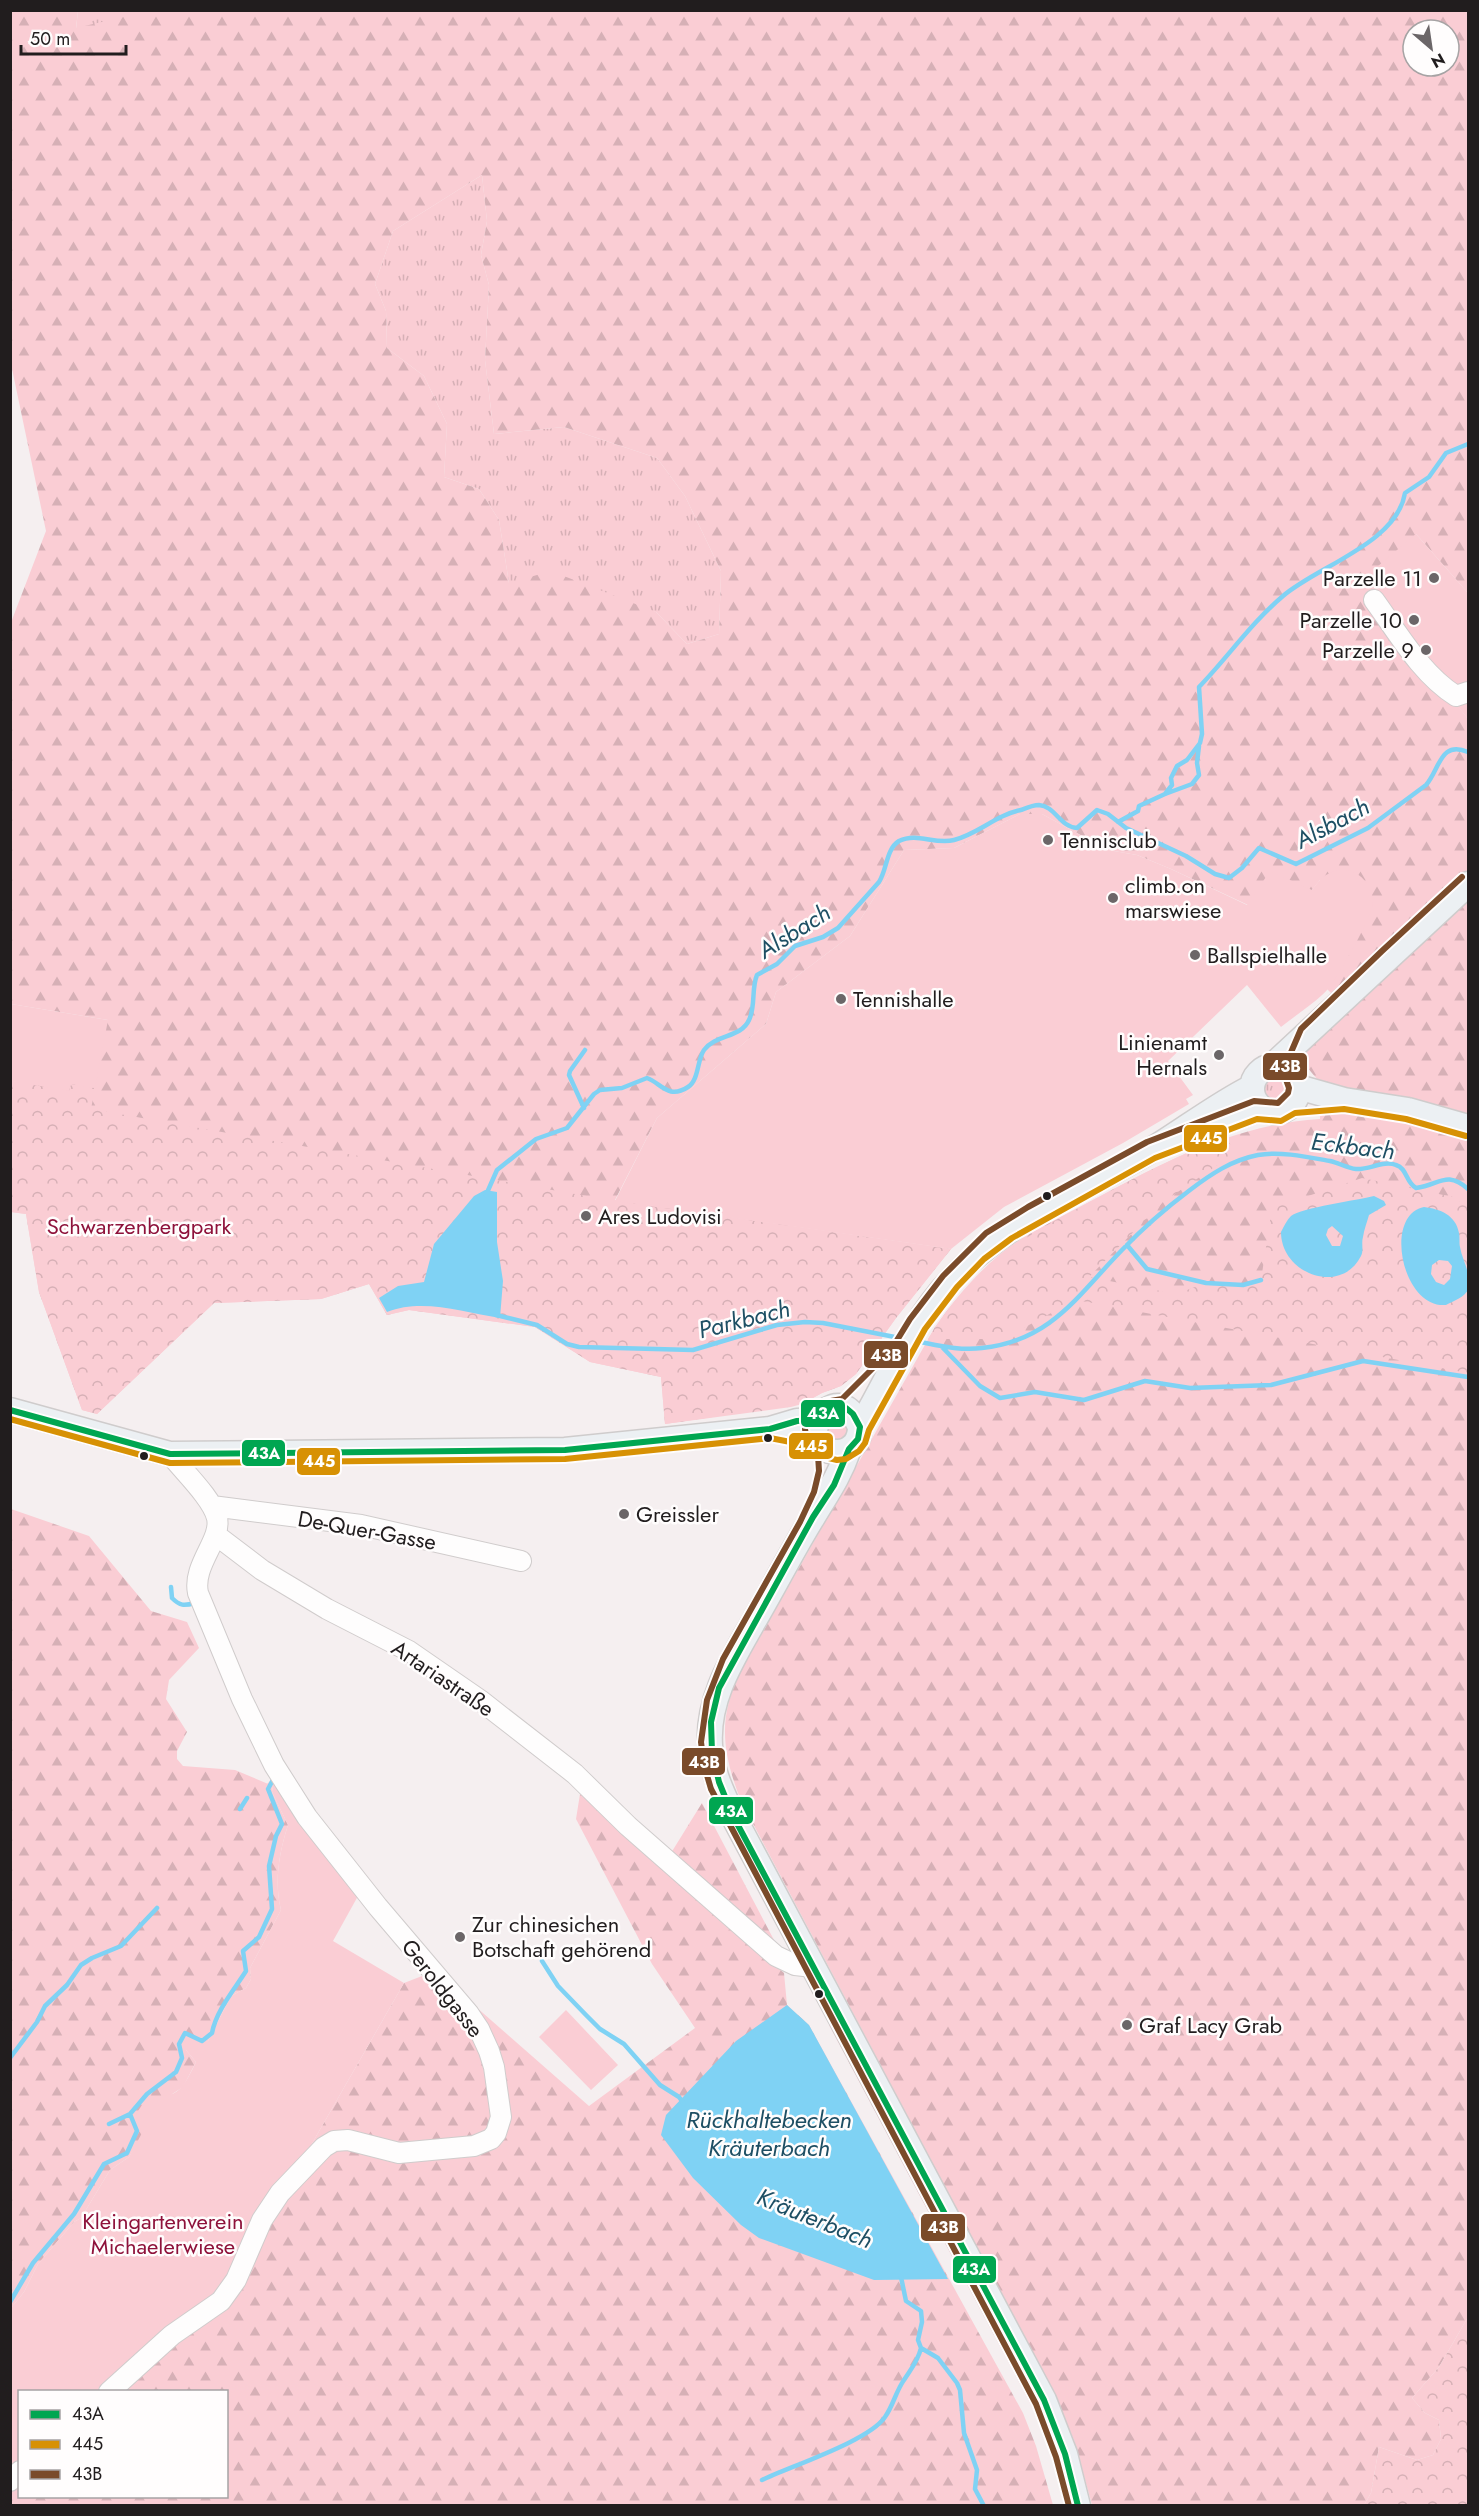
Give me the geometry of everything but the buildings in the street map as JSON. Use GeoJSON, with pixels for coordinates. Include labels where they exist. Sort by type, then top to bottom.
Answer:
{"type":"FeatureCollection","features":[{"type":"Feature","properties":{"kind":"main road"},"geometry":{"type":"LineString","coordinates":[[1151,1150],[1256,1110],[1280,1112],[1288,1083],[1308,1035],[1388,957],[1468,884]]}},
{"type":"Feature","properties":{"kind":"main road"},"geometry":{"type":"LineString","coordinates":[[1264,1109],[1255,1100],[1252,1087],[1257,1075],[1344,1100],[1408,1110],[1468,1127]]}},
{"type":"Feature","properties":{"kind":"main road"},"geometry":{"type":"LineString","coordinates":[[10,1410],[170,1454],[565,1450],[770,1429],[797,1421],[827,1439],[858,1439],[853,1418],[898,1356],[917,1324],[950,1281],[978,1252],[1007,1230],[1151,1150],[1252,1087]]}},
{"type":"Feature","properties":{"kind":"main road"},"geometry":{"type":"LineString","coordinates":[[853,1418],[828,1408],[827,1439],[830,1468],[813,1516],[726,1671],[714,1703],[709,1733],[712,1761],[719,1786],[813,1967],[1044,2400],[1065,2454],[1078,2505]]}},
{"type":"Feature","properties":{"kind":"street"},"geometry":{"type":"LineString","coordinates":[[1374,600],[1412,652],[1442,687],[1456,696],[1468,692]]}},
{"type":"Feature","properties":{"kind":"street"},"geometry":{"type":"LineString","coordinates":[[170,1454],[212,1506],[217,1519],[216,1535]]}},
{"type":"Feature","properties":{"kind":"street","name":"De-Quer-Gasse"},"geometry":{"type":"LineString","coordinates":[[212,1506],[361,1525],[521,1561]]}},
{"type":"Feature","properties":{"kind":"street","name":"Artariastraße"},"geometry":{"type":"LineString","coordinates":[[216,1535],[262,1570],[327,1610],[409,1652],[480,1700],[575,1774],[628,1826],[776,1956],[795,1965],[813,1967]]}},
{"type":"Feature","properties":{"kind":"street","name":"Geroldgasse"},"geometry":{"type":"LineString","coordinates":[[111,2390],[172,2335],[221,2301],[236,2280],[262,2220],[280,2193],[324,2147],[334,2141],[348,2140],[399,2153],[452,2150],[491,2139],[500,2126],[501,2106],[494,2067],[479,2029],[307,1817],[274,1765],[242,1699],[196,1586],[202,1564],[216,1535]]}},
{"type":"Feature","properties":{"kind":"green space"},"geometry":{"type":"Polygon","coordinates":[[[153,10],[1468,11],[1468,593],[1416,534],[1415,651],[1468,719],[1468,2317],[1439,2367],[1412,2398],[1425,2413],[1439,2420],[1441,2439],[1433,2455],[1417,2460],[1379,2447],[1371,2493],[1364,2505],[1092,2505],[1074,2440],[1047,2380],[741,1801],[726,1750],[725,1735],[729,1703],[742,1669],[935,1327],[980,1272],[1008,1248],[1031,1233],[1172,1160],[1229,1137],[1289,1122],[1320,1119],[1321,1088],[1306,1065],[1306,1055],[1308,1049],[1347,1009],[1327,989],[1342,966],[1370,911],[1320,880],[1312,890],[1248,905],[1137,855],[1108,850],[1042,814],[1020,814],[954,848],[904,850],[850,936],[776,992],[766,1024],[657,1118],[615,1200],[951,1249],[896,1318],[856,1374],[841,1386],[802,1404],[665,1424],[661,1377],[590,1362],[535,1327],[409,1310],[387,1315],[369,1284],[321,1299],[214,1303],[97,1414],[82,1410],[39,1292],[26,1214],[11,1212],[11,1081],[71,1084],[108,1020],[11,1004],[10,625],[46,531],[11,364],[11,11],[78,11],[76,28],[153,10]],[[482,175],[393,231],[375,284],[386,311],[387,348],[424,376],[447,424],[444,477],[479,489],[499,520],[509,583],[551,571],[656,612],[687,644],[719,634],[721,571],[685,496],[657,458],[564,427],[494,434],[485,360],[489,285],[481,255],[487,221],[482,175]]]}},
{"type":"Feature","properties":{"kind":"green space"},"geometry":{"type":"Polygon","coordinates":[[[78,11],[153,11],[76,29],[78,11]]]}},
{"type":"Feature","properties":{"kind":"green space"},"geometry":{"type":"Polygon","coordinates":[[[482,175],[487,221],[481,255],[489,285],[485,360],[494,434],[564,427],[657,458],[685,496],[721,571],[719,634],[687,644],[656,612],[509,583],[499,520],[479,489],[444,477],[447,424],[424,376],[387,348],[386,311],[375,284],[393,231],[482,175]]]}},
{"type":"Feature","properties":{"kind":"green space"},"geometry":{"type":"Polygon","coordinates":[[[1416,534],[1468,593],[1468,719],[1358,583],[1416,534]]]}},
{"type":"Feature","properties":{"kind":"green space"},"geometry":{"type":"Polygon","coordinates":[[[1020,814],[1042,814],[1108,850],[1137,855],[1247,905],[1270,871],[1312,890],[1325,875],[1337,870],[1346,870],[1355,873],[1368,884],[1372,902],[1371,911],[1339,973],[1328,989],[1281,1027],[1247,985],[1168,1061],[1193,1095],[1186,1099],[1189,1104],[1123,1143],[1004,1207],[951,1249],[615,1201],[657,1118],[766,1024],[776,992],[850,936],[904,850],[954,848],[1020,814]]]}},
{"type":"Feature","properties":{"kind":"green space"},"geometry":{"type":"Polygon","coordinates":[[[11,1004],[108,1020],[95,1088],[71,1084],[69,1091],[11,1081],[11,1004]]]}},
{"type":"Feature","properties":{"kind":"green space"},"geometry":{"type":"Polygon","coordinates":[[[1271,1078],[1279,1078],[1286,1085],[1286,1093],[1279,1100],[1271,1100],[1264,1093],[1264,1085],[1271,1078]]]}},
{"type":"Feature","properties":{"kind":"green space","name":"Schwarzenbergpark"},"geometry":{"type":"Polygon","coordinates":[[[10,1081],[69,1091],[71,1084],[95,1088],[91,1109],[615,1201],[951,1249],[896,1318],[856,1374],[841,1386],[791,1407],[665,1424],[661,1377],[590,1362],[535,1327],[409,1310],[387,1315],[369,1284],[321,1299],[214,1303],[97,1414],[82,1410],[39,1292],[26,1214],[11,1212],[10,1081]]]}},
{"type":"Feature","properties":{"kind":"green space"},"geometry":{"type":"Polygon","coordinates":[[[1220,1139],[1246,1152],[1216,1166],[1163,1202],[1089,1277],[1176,1294],[1206,1283],[1243,1285],[1261,1280],[1272,1208],[1362,1178],[1453,1197],[1468,1207],[1468,1373],[1071,1299],[1053,1312],[1003,1339],[928,1339],[964,1290],[1003,1254],[1048,1225],[1145,1173],[1220,1139]]]}},
{"type":"Feature","properties":{"kind":"green space"},"geometry":{"type":"Polygon","coordinates":[[[843,1418],[849,1432],[841,1440],[834,1441],[828,1436],[826,1425],[831,1419],[843,1418]]]}},
{"type":"Feature","properties":{"kind":"green space"},"geometry":{"type":"Polygon","coordinates":[[[11,1509],[89,1536],[151,1611],[187,1622],[199,1648],[169,1680],[166,1699],[187,1732],[177,1751],[177,1759],[183,1766],[235,1770],[273,1786],[272,1792],[288,1825],[278,1868],[281,1910],[250,1968],[251,1979],[246,1988],[231,1996],[208,2041],[186,2050],[196,2062],[183,2087],[166,2098],[129,2157],[110,2170],[81,2218],[74,2222],[38,2264],[24,2292],[11,2308],[11,1509]]]}},
{"type":"Feature","properties":{"kind":"green space","name":"Kleingartenverein Michaelerwiese"},"geometry":{"type":"Polygon","coordinates":[[[273,1778],[358,1896],[333,1941],[404,1983],[310,2147],[291,2173],[217,2293],[98,2390],[18,2390],[18,2463],[11,2471],[11,2308],[24,2292],[38,2264],[74,2222],[81,2218],[110,2170],[129,2157],[142,2133],[136,2114],[148,2096],[167,2096],[179,2090],[183,2085],[196,2062],[186,2050],[188,2044],[208,2041],[231,1996],[246,1988],[251,1979],[250,1968],[281,1910],[278,1867],[288,1825],[272,1792],[273,1786],[267,1784],[273,1778]]]}},
{"type":"Feature","properties":{"kind":"green space"},"geometry":{"type":"Polygon","coordinates":[[[580,1794],[784,1973],[787,2005],[809,2025],[1023,2413],[1036,2446],[1053,2505],[11,2506],[10,2471],[18,2463],[18,2498],[228,2498],[228,2390],[98,2390],[138,2356],[258,2217],[310,2147],[404,1983],[435,1971],[589,2106],[695,2028],[652,1964],[576,1819],[580,1794]]]}},
{"type":"Feature","properties":{"kind":"green space"},"geometry":{"type":"Polygon","coordinates":[[[702,1803],[774,1940],[773,1941],[671,1853],[702,1803]]]}},
{"type":"Feature","properties":{"kind":"green space"},"geometry":{"type":"Polygon","coordinates":[[[566,2010],[618,2065],[591,2090],[539,2037],[566,2010]]]}},
{"type":"Feature","properties":{"kind":"green space"},"geometry":{"type":"Polygon","coordinates":[[[831,2023],[1044,2419],[1070,2505],[1064,2505],[1052,2455],[1040,2422],[829,2025],[831,2023]]]}},
{"type":"Feature","properties":{"kind":"green space"},"geometry":{"type":"Polygon","coordinates":[[[1468,2317],[1468,2505],[1364,2505],[1371,2493],[1379,2447],[1417,2460],[1433,2455],[1441,2439],[1439,2420],[1425,2413],[1412,2398],[1439,2367],[1468,2317]]]}},
{"type":"Feature","properties":{"kind":"water"},"geometry":{"type":"Polygon","coordinates":[[[485,1190],[497,1192],[497,1242],[503,1281],[500,1318],[428,1306],[400,1308],[387,1312],[379,1298],[398,1286],[424,1282],[434,1244],[474,1196],[485,1190]]]}},
{"type":"Feature","properties":{"kind":"water"},"geometry":{"type":"Polygon","coordinates":[[[1374,1196],[1384,1201],[1386,1205],[1369,1215],[1362,1240],[1362,1254],[1352,1268],[1340,1275],[1327,1277],[1314,1275],[1301,1269],[1291,1259],[1284,1247],[1281,1232],[1291,1216],[1317,1207],[1374,1196]],[[1332,1226],[1326,1235],[1332,1246],[1340,1246],[1343,1236],[1332,1226]]]}},
{"type":"Feature","properties":{"kind":"water"},"geometry":{"type":"Polygon","coordinates":[[[1424,1207],[1436,1209],[1451,1217],[1457,1227],[1469,1283],[1465,1294],[1446,1305],[1431,1302],[1418,1292],[1409,1278],[1403,1260],[1401,1243],[1404,1226],[1411,1214],[1424,1207]],[[1439,1260],[1432,1265],[1431,1274],[1436,1282],[1444,1285],[1450,1279],[1452,1266],[1448,1261],[1439,1260]]]}},
{"type":"Feature","properties":{"kind":"water","name":"Rückhaltebecken Kräuterbach"},"geometry":{"type":"Polygon","coordinates":[[[787,2005],[809,2025],[948,2279],[874,2280],[759,2238],[741,2225],[693,2178],[661,2135],[666,2115],[736,2041],[787,2005]]]}},
{"type":"Feature","properties":{"kind":"waterway"},"geometry":{"type":"LineString","coordinates":[[1118,822],[1138,811],[1139,806],[1165,794],[1172,785],[1171,778],[1177,766],[1187,760],[1200,743],[1202,734],[1199,687],[1260,617],[1298,585],[1372,540],[1399,511],[1405,493],[1429,477],[1446,453],[1468,444]]}},
{"type":"Feature","properties":{"kind":"waterway"},"geometry":{"type":"LineString","coordinates":[[1165,794],[1192,784],[1199,775],[1197,763],[1199,746]]}},
{"type":"Feature","properties":{"kind":"waterway","name":"Alsbach"},"geometry":{"type":"LineString","coordinates":[[486,1195],[497,1170],[536,1139],[567,1128],[594,1094],[600,1090],[622,1088],[647,1078],[675,1092],[692,1084],[704,1050],[715,1041],[740,1030],[749,1020],[757,975],[777,964],[795,946],[823,937],[838,928],[879,882],[889,854],[899,841],[913,838],[954,840],[1012,812],[1037,805],[1045,806],[1066,824],[1077,828],[1097,810],[1108,814],[1126,828],[1186,856],[1215,874],[1229,878],[1242,868],[1259,848],[1296,864],[1368,828],[1426,785],[1446,753],[1459,749],[1468,752]]}},
{"type":"Feature","properties":{"kind":"waterway"},"geometry":{"type":"LineString","coordinates":[[584,1108],[569,1075],[585,1050]]}},
{"type":"Feature","properties":{"kind":"waterway","name":"Parkbach"},"geometry":{"type":"LineString","coordinates":[[915,1341],[973,1349],[1006,1344],[1027,1336],[1045,1326],[1077,1299],[1130,1242],[1172,1204],[1214,1173],[1248,1157],[1267,1154],[1294,1155],[1330,1161],[1356,1169],[1391,1164],[1400,1167],[1416,1188],[1443,1180],[1454,1180],[1468,1189]]}},
{"type":"Feature","properties":{"kind":"waterway"},"geometry":{"type":"LineString","coordinates":[[1127,1245],[1147,1269],[1206,1283],[1243,1285],[1261,1280]]}},
{"type":"Feature","properties":{"kind":"waterway","name":"Parkbach"},"geometry":{"type":"LineString","coordinates":[[496,1315],[537,1325],[567,1344],[579,1347],[693,1350],[777,1325],[805,1322],[823,1323],[900,1338]]}},
{"type":"Feature","properties":{"kind":"waterway"},"geometry":{"type":"LineString","coordinates":[[942,1347],[980,1386],[1000,1398],[1035,1392],[1084,1400],[1145,1381],[1190,1388],[1271,1385],[1363,1361],[1468,1377]]}},
{"type":"Feature","properties":{"kind":"waterway","name":"Kräuterbach"},"geometry":{"type":"LineString","coordinates":[[171,1587],[172,1598],[177,1603],[185,1605],[195,1603]]}},
{"type":"Feature","properties":{"kind":"waterway"},"geometry":{"type":"LineString","coordinates":[[10,2302],[33,2263],[74,2214],[104,2164],[127,2153],[137,2131],[130,2114],[147,2094],[176,2072],[182,2058],[179,2044],[185,2033],[202,2041],[212,2033],[221,2009],[246,1971],[243,1951],[259,1937],[272,1909],[269,1866],[276,1836],[282,1824],[268,1789],[274,1778]]}},
{"type":"Feature","properties":{"kind":"waterway"},"geometry":{"type":"LineString","coordinates":[[240,1809],[247,1798]]}},
{"type":"Feature","properties":{"kind":"waterway"},"geometry":{"type":"LineString","coordinates":[[10,2058],[37,2022],[45,2006],[67,1985],[81,1965],[121,1946],[157,1908]]}},
{"type":"Feature","properties":{"kind":"waterway","name":"Kräuterbach"},"geometry":{"type":"LineString","coordinates":[[542,1961],[558,1986],[586,2015],[600,2029],[624,2044],[660,2085],[679,2097],[684,2104]]}},
{"type":"Feature","properties":{"kind":"waterway"},"geometry":{"type":"LineString","coordinates":[[109,2124],[130,2114]]}},
{"type":"Feature","properties":{"kind":"waterway","name":"Kräuterbach"},"geometry":{"type":"LineString","coordinates":[[901,2277],[906,2301],[921,2311],[922,2322],[918,2340],[921,2348],[938,2358],[960,2390],[964,2433],[977,2470],[975,2489],[984,2506]]}},
{"type":"Feature","properties":{"kind":"waterway"},"geometry":{"type":"LineString","coordinates":[[762,2480],[847,2444],[876,2426],[888,2413],[921,2348]]}},
{"type":"Feature","properties":{"kind":"transit line","name":"43B"},"geometry":{"type":"LineString","coordinates":[[1069,2506],[1056,2457],[1036,2404],[711,1789],[704,1765],[701,1742],[707,1700],[723,1659],[800,1522],[814,1492],[819,1471],[818,1455],[807,1441],[805,1429],[808,1418],[814,1410],[825,1402],[842,1399],[891,1350],[910,1319],[943,1276],[986,1233],[1028,1207],[1147,1142],[1254,1101],[1278,1103],[1288,1093],[1289,1088],[1283,1071],[1301,1029],[1462,877]]}},
{"type":"Feature","properties":{"kind":"transit line","name":"445"},"geometry":{"type":"LineString","coordinates":[[10,1419],[170,1463],[565,1459],[770,1438],[811,1446],[820,1456],[837,1460],[846,1459],[859,1451],[865,1443],[869,1430],[925,1329],[957,1287],[984,1259],[1012,1238],[1155,1158],[1257,1119],[1281,1121],[1295,1113],[1344,1109],[1406,1119],[1466,1136]]}},
{"type":"Feature","properties":{"kind":"transit line","name":"43A"},"geometry":{"type":"LineString","coordinates":[[10,1410],[170,1454],[565,1450],[770,1429],[797,1421],[816,1420],[828,1408],[846,1408],[853,1414],[860,1427],[858,1439],[849,1449],[834,1485],[813,1517],[719,1688],[711,1722],[712,1752],[719,1782],[732,1814],[1044,2400],[1065,2454],[1078,2506]]}},
{"type":"Feature","properties":{"kind":"place","name":"Parzelle 11"},"geometry":{"type":"Point","coordinates":[1434,578]}},
{"type":"Feature","properties":{"kind":"place","name":"Parzelle 10"},"geometry":{"type":"Point","coordinates":[1414,620]}},
{"type":"Feature","properties":{"kind":"place","name":"Parzelle 9"},"geometry":{"type":"Point","coordinates":[1426,650]}},
{"type":"Feature","properties":{"kind":"place","name":"Tennisclub"},"geometry":{"type":"Point","coordinates":[1048,840]}},
{"type":"Feature","properties":{"kind":"place","name":"climb.on marswiese"},"geometry":{"type":"Point","coordinates":[1113,898]}},
{"type":"Feature","properties":{"kind":"place","name":"Ballspielhalle"},"geometry":{"type":"Point","coordinates":[1195,955]}},
{"type":"Feature","properties":{"kind":"place","name":"Tennishalle"},"geometry":{"type":"Point","coordinates":[841,999]}},
{"type":"Feature","properties":{"kind":"place","name":"Linienamt Hernals"},"geometry":{"type":"Point","coordinates":[1219,1055]}},
{"type":"Feature","properties":{"kind":"place","name":"Ares Ludovisi"},"geometry":{"type":"Point","coordinates":[586,1216]}},
{"type":"Feature","properties":{"kind":"place","name":"Greissler"},"geometry":{"type":"Point","coordinates":[624,1514]}},
{"type":"Feature","properties":{"kind":"place","name":"Zur chinesichen Botschaft gehörend"},"geometry":{"type":"Point","coordinates":[460,1937]}},
{"type":"Feature","properties":{"kind":"place","name":"Graf Lacy Grab"},"geometry":{"type":"Point","coordinates":[1127,2025]}},
{"type":"Feature","properties":{"kind":"water label","name":"Eckbach"},"geometry":{"type":"Point","coordinates":[1353,1146]}}]}
